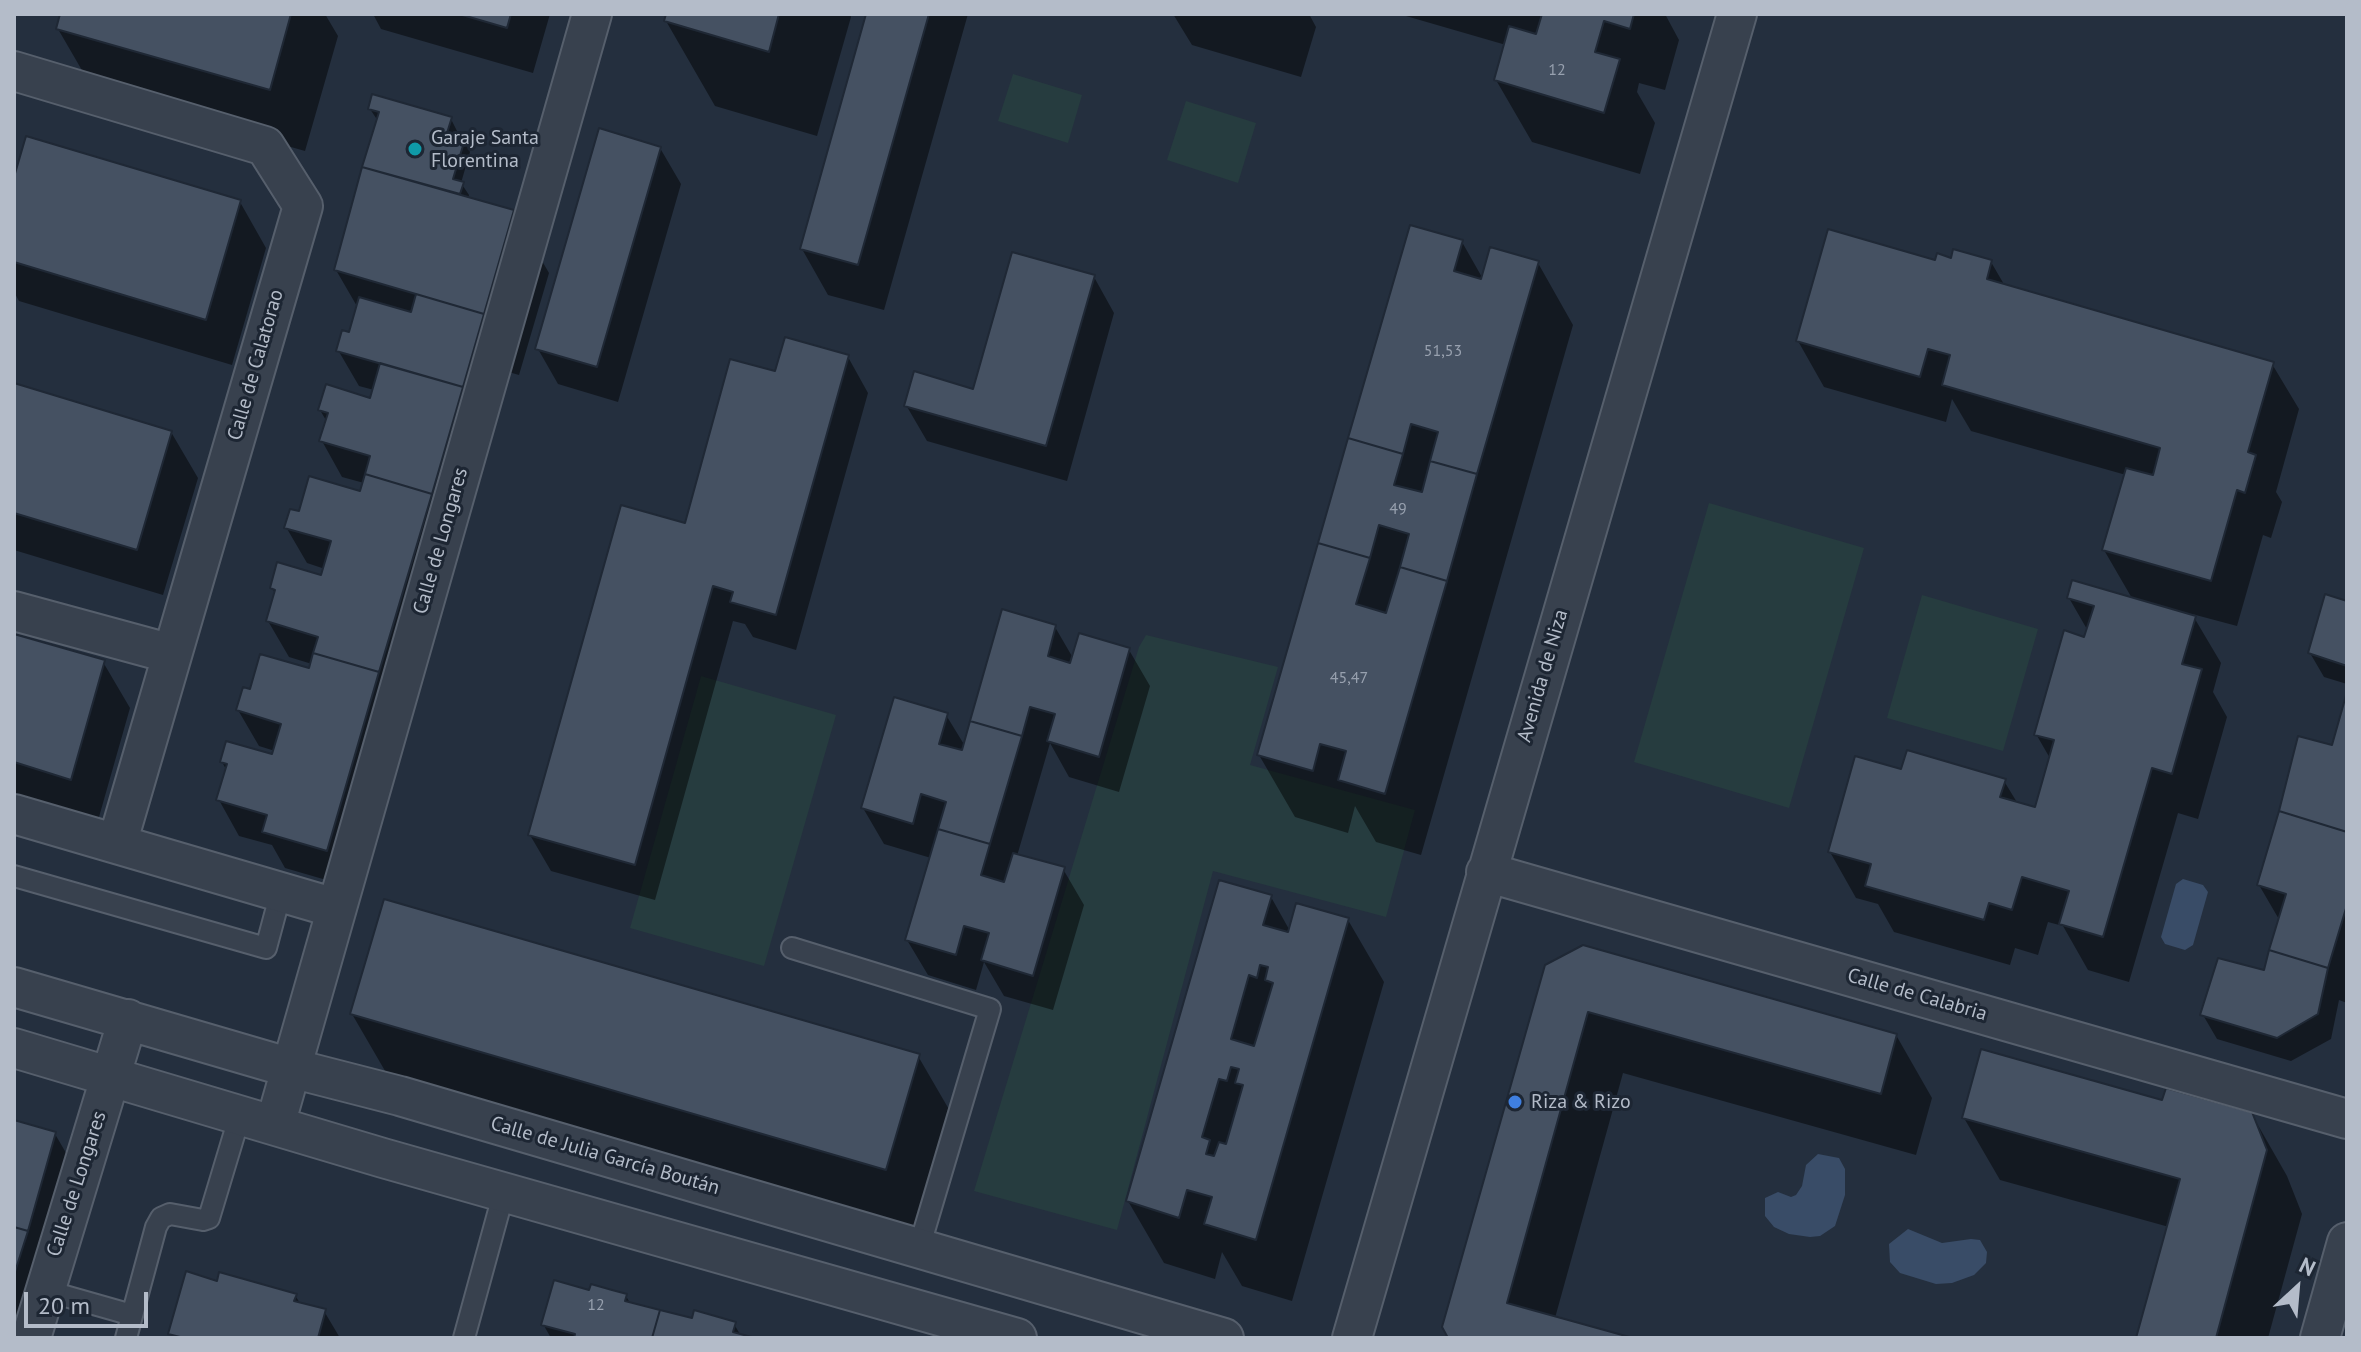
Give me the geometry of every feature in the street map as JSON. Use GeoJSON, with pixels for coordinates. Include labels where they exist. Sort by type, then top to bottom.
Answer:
{"type":"FeatureCollection","features":[{"type":"Feature","properties":{"kind":"street","name":"Calle de Longares"},"geometry":{"type":"LineString","coordinates":[[291,1068],[592,14]]}},
{"type":"Feature","properties":{"kind":"street","name":"Avenida de Niza"},"geometry":{"type":"LineString","coordinates":[[1352,1338],[1737,14]]}},
{"type":"Feature","properties":{"kind":"street","name":"Calle de Calatorao"},"geometry":{"type":"LineString","coordinates":[[14,71],[265,146],[303,206],[117,844]]}},
{"type":"Feature","properties":{"kind":"street"},"geometry":{"type":"LineString","coordinates":[[14,611],[172,654]]}},
{"type":"Feature","properties":{"kind":"street"},"geometry":{"type":"LineString","coordinates":[[14,814],[335,908]]}},
{"type":"Feature","properties":{"kind":"street","name":"Calle de Calabria"},"geometry":{"type":"LineString","coordinates":[[1486,872],[2347,1119]]}},
{"type":"Feature","properties":{"kind":"street","name":"Calle de Julia García Boután"},"geometry":{"type":"LineString","coordinates":[[14,987],[291,1068],[400,1096],[1224,1338]]}},
{"type":"Feature","properties":{"kind":"street"},"geometry":{"type":"LineString","coordinates":[[111,1076],[128,1019]]}},
{"type":"Feature","properties":{"kind":"street"},"geometry":{"type":"LineString","coordinates":[[14,1048],[1017,1338]]}},
{"type":"Feature","properties":{"kind":"street"},"geometry":{"type":"LineString","coordinates":[[258,1120],[291,1068]]}},
{"type":"Feature","properties":{"kind":"street","name":"Calle de Longares"},"geometry":{"type":"LineString","coordinates":[[31,1338],[111,1076]]}},
{"type":"Feature","properties":{"kind":"street"},"geometry":{"type":"LineString","coordinates":[[2320,1338],[2347,1242]]}},
{"type":"Feature","properties":{"kind":"street"},"geometry":{"type":"LineString","coordinates":[[901,1305],[919,1248]]}},
{"type":"Feature","properties":{"kind":"lane"},"geometry":{"type":"LineString","coordinates":[[14,876],[266,948],[281,892]]}},
{"type":"Feature","properties":{"kind":"lane"},"geometry":{"type":"LineString","coordinates":[[792,948],[990,1009],[919,1248]]}},
{"type":"Feature","properties":{"kind":"lane"},"geometry":{"type":"LineString","coordinates":[[126,1338],[161,1218],[170,1214],[203,1220],[209,1218],[258,1120]]}},
{"type":"Feature","properties":{"kind":"lane"},"geometry":{"type":"LineString","coordinates":[[464,1338],[504,1192]]}},
{"type":"Feature","properties":{"kind":"lane"},"geometry":{"type":"LineString","coordinates":[[44,1290],[132,1315]]}},
{"type":"Feature","properties":{"kind":"green space"},"geometry":{"type":"Polygon","coordinates":[[[1013,74],[1082,95],[1068,143],[998,121],[1013,74]]]}},
{"type":"Feature","properties":{"kind":"green space"},"geometry":{"type":"Polygon","coordinates":[[[1186,101],[1256,123],[1238,183],[1167,160],[1186,101]]]}},
{"type":"Feature","properties":{"kind":"green space"},"geometry":{"type":"Polygon","coordinates":[[[1709,503],[1864,548],[1789,808],[1634,762],[1709,503]]]}},
{"type":"Feature","properties":{"kind":"green space"},"geometry":{"type":"Polygon","coordinates":[[[1922,595],[2038,629],[2003,751],[1887,718],[1922,595]]]}},
{"type":"Feature","properties":{"kind":"green space"},"geometry":{"type":"Polygon","coordinates":[[[1146,635],[1278,667],[1250,765],[1415,810],[1386,917],[1213,871],[1117,1230],[974,1191],[1139,647],[1146,635]]]}},
{"type":"Feature","properties":{"kind":"green space"},"geometry":{"type":"Polygon","coordinates":[[[701,676],[836,715],[764,966],[630,928],[701,676]]]}},
{"type":"Feature","properties":{"kind":"water"},"geometry":{"type":"Polygon","coordinates":[[[2183,879],[2203,885],[2208,892],[2193,945],[2185,950],[2165,944],[2161,937],[2176,884],[2183,879]]]}},
{"type":"Feature","properties":{"kind":"water"},"geometry":{"type":"Polygon","coordinates":[[[1818,1154],[1839,1158],[1845,1169],[1845,1195],[1835,1226],[1820,1236],[1810,1237],[1789,1234],[1774,1227],[1765,1216],[1765,1198],[1778,1192],[1791,1197],[1796,1195],[1802,1186],[1806,1165],[1818,1154]]]}},
{"type":"Feature","properties":{"kind":"water"},"geometry":{"type":"Polygon","coordinates":[[[1908,1229],[1942,1243],[1980,1240],[1987,1252],[1986,1263],[1974,1275],[1952,1283],[1936,1284],[1900,1273],[1890,1262],[1889,1244],[1908,1229]]]}},
{"type":"Feature","properties":{"kind":"building"},"geometry":{"type":"Polygon","coordinates":[[[60,14],[291,14],[270,90],[56,29],[60,14]]]}},
{"type":"Feature","properties":{"kind":"building"},"geometry":{"type":"Polygon","coordinates":[[[459,14],[511,14],[507,28],[459,14]]]}},
{"type":"Feature","properties":{"kind":"building"},"geometry":{"type":"Polygon","coordinates":[[[666,14],[779,14],[769,52],[664,21],[666,14]]]}},
{"type":"Feature","properties":{"kind":"building"},"geometry":{"type":"Polygon","coordinates":[[[866,14],[929,14],[858,265],[800,249],[866,14]]]}},
{"type":"Feature","properties":{"kind":"building"},"geometry":{"type":"Polygon","coordinates":[[[1542,14],[1634,14],[1630,29],[1604,21],[1595,52],[1620,59],[1604,113],[1494,80],[1509,26],[1536,34],[1542,14]]]}},
{"type":"Feature","properties":{"kind":"building","name":"Garaje Santa Florentina"},"geometry":{"type":"Polygon","coordinates":[[[372,94],[452,117],[447,133],[465,139],[453,179],[464,182],[460,194],[362,167],[379,112],[368,109],[372,94]]]}},
{"type":"Feature","properties":{"kind":"building"},"geometry":{"type":"Polygon","coordinates":[[[599,128],[661,147],[597,367],[535,349],[599,128]]]}},
{"type":"Feature","properties":{"kind":"building"},"geometry":{"type":"Polygon","coordinates":[[[26,136],[241,200],[206,320],[14,262],[14,177],[26,136]]]}},
{"type":"Feature","properties":{"kind":"building"},"geometry":{"type":"Polygon","coordinates":[[[362,167],[514,210],[484,314],[334,270],[362,167]]]}},
{"type":"Feature","properties":{"kind":"building"},"geometry":{"type":"Polygon","coordinates":[[[1410,225],[1463,240],[1454,271],[1481,279],[1490,247],[1539,261],[1477,474],[1430,461],[1438,432],[1411,424],[1403,454],[1348,438],[1410,225]]]}},
{"type":"Feature","properties":{"kind":"building"},"geometry":{"type":"Polygon","coordinates":[[[1828,229],[1935,260],[1937,253],[1951,258],[1953,249],[1992,260],[1987,279],[2274,362],[2248,452],[2256,455],[2245,493],[2237,490],[2211,581],[2102,550],[2126,468],[2153,475],[2160,448],[1942,385],[1950,355],[1928,349],[1920,377],[1796,341],[1828,229]]]}},
{"type":"Feature","properties":{"kind":"building"},"geometry":{"type":"Polygon","coordinates":[[[1012,252],[1095,275],[1046,446],[904,406],[914,371],[973,389],[1012,252]]]}},
{"type":"Feature","properties":{"kind":"building"},"geometry":{"type":"Polygon","coordinates":[[[416,294],[484,314],[463,387],[336,351],[342,330],[349,332],[359,297],[411,312],[416,294]]]}},
{"type":"Feature","properties":{"kind":"building"},"geometry":{"type":"Polygon","coordinates":[[[785,337],[849,355],[776,615],[730,602],[733,592],[713,586],[635,865],[528,835],[621,505],[685,523],[730,359],[775,371],[785,337]]]}},
{"type":"Feature","properties":{"kind":"building"},"geometry":{"type":"Polygon","coordinates":[[[380,363],[463,387],[432,494],[365,474],[370,456],[319,441],[328,413],[318,410],[326,384],[370,398],[380,363]]]}},
{"type":"Feature","properties":{"kind":"building"},"geometry":{"type":"Polygon","coordinates":[[[14,383],[172,431],[137,550],[14,513],[14,383]]]}},
{"type":"Feature","properties":{"kind":"building"},"geometry":{"type":"Polygon","coordinates":[[[1348,438],[1403,454],[1394,485],[1422,492],[1430,461],[1477,474],[1447,581],[1400,567],[1409,534],[1379,525],[1370,558],[1318,543],[1348,438]]]}},
{"type":"Feature","properties":{"kind":"building"},"geometry":{"type":"Polygon","coordinates":[[[365,474],[432,494],[379,672],[313,653],[318,637],[266,621],[275,590],[270,588],[277,562],[321,575],[331,541],[284,528],[290,509],[299,511],[309,476],[360,491],[365,474]]]}},
{"type":"Feature","properties":{"kind":"building"},"geometry":{"type":"Polygon","coordinates":[[[1318,543],[1370,558],[1356,604],[1386,613],[1400,567],[1447,581],[1385,794],[1338,780],[1346,751],[1320,744],[1313,771],[1257,755],[1318,543]]]}},
{"type":"Feature","properties":{"kind":"building"},"geometry":{"type":"Polygon","coordinates":[[[2072,580],[2196,616],[2182,664],[2202,669],[2172,774],[2152,768],[2103,937],[2059,924],[2069,891],[2022,877],[2012,910],[1989,903],[1984,920],[1865,886],[1871,864],[1828,852],[1855,756],[1901,769],[1907,750],[2006,779],[2000,797],[2035,807],[2054,740],[2034,735],[2064,630],[2084,637],[2094,606],[2067,598],[2072,580]]]}},
{"type":"Feature","properties":{"kind":"building"},"geometry":{"type":"Polygon","coordinates":[[[2325,594],[2347,601],[2347,666],[2308,653],[2325,594]]]}},
{"type":"Feature","properties":{"kind":"building"},"geometry":{"type":"Polygon","coordinates":[[[1002,609],[1056,625],[1048,656],[1070,663],[1079,633],[1130,648],[1099,757],[1047,741],[1055,714],[1030,707],[1022,736],[970,721],[1002,609]]]}},
{"type":"Feature","properties":{"kind":"building"},"geometry":{"type":"Polygon","coordinates":[[[14,634],[105,660],[71,780],[14,762],[14,634]]]}},
{"type":"Feature","properties":{"kind":"building"},"geometry":{"type":"Polygon","coordinates":[[[313,653],[379,672],[327,851],[262,832],[267,815],[216,800],[227,764],[220,762],[226,741],[272,754],[281,724],[236,710],[243,687],[250,689],[260,654],[309,668],[313,653]]]}},
{"type":"Feature","properties":{"kind":"building"},"geometry":{"type":"Polygon","coordinates":[[[2347,692],[2347,832],[2279,811],[2298,736],[2332,745],[2347,692]]]}},
{"type":"Feature","properties":{"kind":"building"},"geometry":{"type":"Polygon","coordinates":[[[894,697],[948,713],[939,744],[962,750],[970,721],[1022,736],[990,844],[938,829],[946,802],[921,794],[913,824],[861,808],[894,697]]]}},
{"type":"Feature","properties":{"kind":"building"},"geometry":{"type":"Polygon","coordinates":[[[2279,811],[2347,832],[2347,905],[2328,968],[2269,950],[2286,894],[2257,885],[2279,811]]]}},
{"type":"Feature","properties":{"kind":"building"},"geometry":{"type":"Polygon","coordinates":[[[938,829],[990,844],[981,875],[1004,882],[1013,853],[1065,867],[1033,976],[981,960],[989,933],[964,926],[956,955],[905,940],[938,829]]]}},
{"type":"Feature","properties":{"kind":"building"},"geometry":{"type":"Polygon","coordinates":[[[1219,880],[1272,895],[1263,925],[1288,932],[1296,903],[1349,918],[1256,1240],[1204,1224],[1212,1197],[1187,1190],[1179,1218],[1126,1201],[1219,880]],[[1260,965],[1257,978],[1249,975],[1231,1039],[1254,1046],[1273,983],[1265,980],[1268,967],[1260,965]],[[1231,1067],[1227,1081],[1219,1079],[1202,1137],[1210,1140],[1206,1154],[1214,1156],[1219,1142],[1226,1144],[1243,1085],[1235,1083],[1239,1069],[1231,1067]]]}},
{"type":"Feature","properties":{"kind":"building"},"geometry":{"type":"Polygon","coordinates":[[[384,899],[920,1054],[886,1170],[350,1014],[384,899]]]}},
{"type":"Feature","properties":{"kind":"building"},"geometry":{"type":"Polygon","coordinates":[[[1583,945],[1897,1034],[1881,1094],[1588,1012],[1507,1303],[1633,1338],[1448,1338],[1442,1327],[1545,965],[1583,945]]]}},
{"type":"Feature","properties":{"kind":"building"},"geometry":{"type":"Polygon","coordinates":[[[2269,950],[2328,968],[2318,1014],[2277,1038],[2200,1015],[2218,958],[2264,970],[2269,950]]]}},
{"type":"Feature","properties":{"kind":"building"},"geometry":{"type":"Polygon","coordinates":[[[1981,1049],[2162,1100],[2166,1088],[2252,1112],[2267,1150],[2216,1338],[2136,1338],[2180,1179],[1962,1118],[1981,1049]]]}},
{"type":"Feature","properties":{"kind":"building"},"geometry":{"type":"Polygon","coordinates":[[[14,1120],[56,1132],[28,1231],[14,1227],[14,1120]]]}},
{"type":"Feature","properties":{"kind":"building"},"geometry":{"type":"Polygon","coordinates":[[[14,1227],[28,1231],[14,1275],[14,1227]]]}},
{"type":"Feature","properties":{"kind":"building"},"geometry":{"type":"Polygon","coordinates":[[[186,1271],[217,1281],[219,1272],[297,1294],[294,1301],[326,1309],[318,1338],[184,1338],[168,1334],[186,1271]]]}},
{"type":"Feature","properties":{"kind":"building"},"geometry":{"type":"Polygon","coordinates":[[[554,1280],[589,1290],[591,1284],[627,1294],[625,1301],[660,1310],[652,1338],[574,1338],[575,1334],[541,1325],[554,1280]]]}},
{"type":"Feature","properties":{"kind":"building"},"geometry":{"type":"Polygon","coordinates":[[[660,1310],[692,1318],[694,1310],[736,1322],[733,1332],[755,1338],[652,1338],[660,1310]]]}},
{"type":"Feature","properties":{"kind":"place","name":"Garaje Santa Florentina"},"geometry":{"type":"Point","coordinates":[415,149]}},
{"type":"Feature","properties":{"kind":"place","name":"Riza & Rizo"},"geometry":{"type":"Point","coordinates":[1515,1102]}}]}
